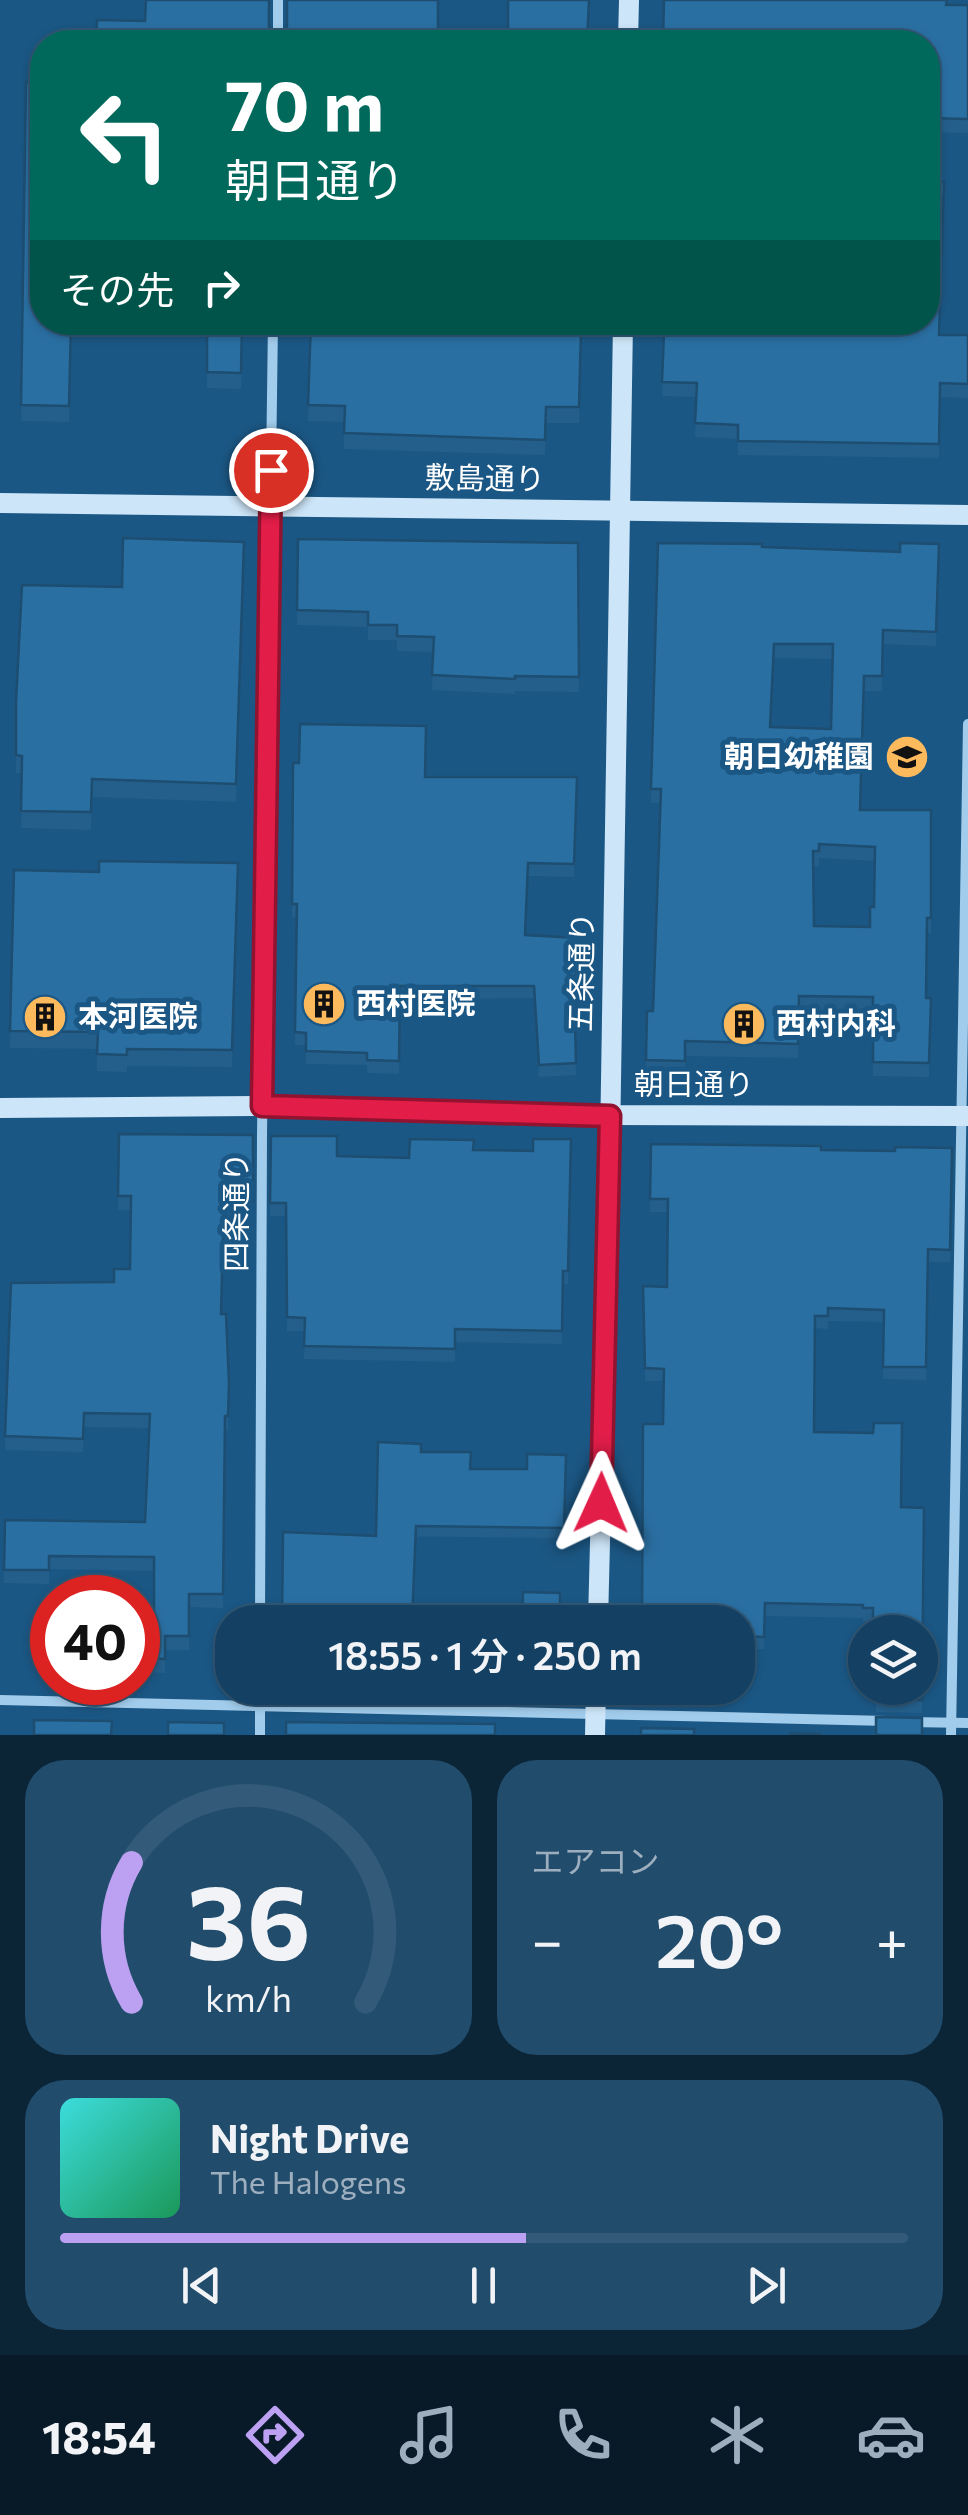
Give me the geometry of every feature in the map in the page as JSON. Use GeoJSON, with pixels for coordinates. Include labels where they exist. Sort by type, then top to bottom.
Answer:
{"type":"FeatureCollection","features":[{"type":"Feature","properties":{"kind":"street"},"geometry":{"type":"LineString","coordinates":[[278,0],[278,30]]}},
{"type":"Feature","properties":{"kind":"street"},"geometry":{"type":"LineString","coordinates":[[628,30],[629,0]]}},
{"type":"Feature","properties":{"kind":"street","name":"四条通り"},"geometry":{"type":"LineString","coordinates":[[260,1605],[262,1106],[274,335]]}},
{"type":"Feature","properties":{"kind":"street","name":"五条通り"},"geometry":{"type":"LineString","coordinates":[[598,1605],[623,335]]}},
{"type":"Feature","properties":{"kind":"street","name":"敷島通り"},"geometry":{"type":"LineString","coordinates":[[0,503],[968,515]]}},
{"type":"Feature","properties":{"kind":"street"},"geometry":{"type":"LineString","coordinates":[[951,1729],[965,1116],[968,724]]}},
{"type":"Feature","properties":{"kind":"street","name":"朝日通り"},"geometry":{"type":"LineString","coordinates":[[0,1108],[262,1106],[610,1116],[965,1116]]}},
{"type":"Feature","properties":{"kind":"street"},"geometry":{"type":"LineString","coordinates":[[0,1700],[260,1706],[595,1724],[951,1729],[968,1723]]}},
{"type":"Feature","properties":{"kind":"street"},"geometry":{"type":"LineString","coordinates":[[260,1706],[260,1735]]}},
{"type":"Feature","properties":{"kind":"building"},"geometry":{"type":"Polygon","coordinates":[[[146,0],[269,0],[272,30],[97,30],[97,20],[145,21],[146,0]]]}},
{"type":"Feature","properties":{"kind":"building"},"geometry":{"type":"Polygon","coordinates":[[[287,0],[438,0],[438,30],[285,30],[287,0]]]}},
{"type":"Feature","properties":{"kind":"building"},"geometry":{"type":"Polygon","coordinates":[[[508,0],[589,0],[588,30],[508,30],[508,0]]]}},
{"type":"Feature","properties":{"kind":"building"},"geometry":{"type":"Polygon","coordinates":[[[664,0],[947,0],[946,5],[968,5],[968,119],[940,118],[940,30],[663,30],[664,0]]]}},
{"type":"Feature","properties":{"kind":"building"},"geometry":{"type":"Polygon","coordinates":[[[26,82],[30,82],[30,335],[71,335],[69,406],[21,405],[26,82]]]}},
{"type":"Feature","properties":{"kind":"building"},"geometry":{"type":"Polygon","coordinates":[[[940,182],[944,182],[940,304],[940,182]]]}},
{"type":"Feature","properties":{"kind":"building"},"geometry":{"type":"Polygon","coordinates":[[[207,335],[242,335],[241,373],[207,372],[207,335]]]}},
{"type":"Feature","properties":{"kind":"building"},"geometry":{"type":"Polygon","coordinates":[[[311,335],[581,335],[579,407],[546,407],[545,440],[344,433],[345,406],[308,405],[311,335]]]}},
{"type":"Feature","properties":{"kind":"building"},"geometry":{"type":"Polygon","coordinates":[[[664,335],[968,335],[968,384],[940,383],[939,444],[738,441],[738,425],[695,423],[697,383],[662,382],[664,335]]]}},
{"type":"Feature","properties":{"kind":"building"},"geometry":{"type":"Polygon","coordinates":[[[123,538],[244,542],[236,784],[92,779],[91,812],[21,811],[22,756],[16,755],[16,702],[22,585],[122,587],[123,538]]]}},
{"type":"Feature","properties":{"kind":"building"},"geometry":{"type":"Polygon","coordinates":[[[298,539],[578,543],[579,677],[432,675],[434,637],[397,636],[397,625],[368,625],[368,612],[297,610],[298,539]]]}},
{"type":"Feature","properties":{"kind":"building"},"geometry":{"type":"Polygon","coordinates":[[[658,543],[900,552],[900,543],[939,544],[936,632],[883,630],[882,676],[864,676],[860,810],[931,810],[926,998],[931,998],[929,1063],[873,1062],[873,997],[799,996],[798,1044],[685,1041],[685,1061],[646,1060],[647,1011],[653,1011],[661,789],[651,789],[658,543]],[[774,644],[770,727],[831,729],[833,644],[774,644]],[[819,844],[819,851],[813,851],[814,926],[870,927],[875,847],[819,844]]]}},
{"type":"Feature","properties":{"kind":"building"},"geometry":{"type":"Polygon","coordinates":[[[300,724],[426,726],[425,777],[577,777],[574,864],[528,863],[525,935],[578,938],[574,988],[576,1063],[539,1065],[534,986],[400,986],[399,1061],[367,1060],[367,1053],[306,1051],[306,1033],[295,1032],[297,904],[292,904],[293,763],[299,763],[300,724]]]}},
{"type":"Feature","properties":{"kind":"building"},"geometry":{"type":"Polygon","coordinates":[[[99,861],[238,863],[232,1050],[127,1049],[127,1055],[97,1054],[98,1032],[10,1031],[14,870],[99,872],[99,861]]]}},
{"type":"Feature","properties":{"kind":"building"},"geometry":{"type":"Polygon","coordinates":[[[119,1134],[253,1135],[253,1202],[224,1201],[221,1314],[226,1314],[229,1384],[225,1416],[223,1594],[189,1594],[189,1636],[165,1636],[165,1659],[160,1659],[160,1575],[154,1575],[154,1557],[49,1556],[49,1570],[4,1570],[5,1520],[145,1522],[150,1414],[84,1413],[83,1439],[5,1436],[11,1283],[114,1282],[114,1269],[130,1269],[131,1196],[118,1196],[119,1134]]]}},
{"type":"Feature","properties":{"kind":"building"},"geometry":{"type":"Polygon","coordinates":[[[271,1136],[337,1136],[337,1156],[409,1158],[410,1139],[474,1140],[473,1150],[533,1151],[533,1139],[571,1139],[568,1271],[563,1271],[562,1331],[455,1329],[455,1349],[304,1346],[305,1318],[287,1317],[286,1203],[270,1203],[271,1136]]]}},
{"type":"Feature","properties":{"kind":"building"},"geometry":{"type":"Polygon","coordinates":[[[651,1144],[895,1151],[895,1147],[952,1148],[950,1250],[928,1249],[926,1367],[883,1367],[884,1310],[828,1308],[828,1316],[815,1316],[814,1432],[873,1433],[874,1423],[902,1423],[901,1507],[924,1508],[923,1615],[873,1615],[873,1608],[863,1605],[765,1603],[764,1637],[755,1637],[755,1605],[642,1605],[643,1424],[663,1424],[664,1369],[645,1368],[643,1286],[667,1287],[668,1199],[650,1199],[651,1144]]]}},
{"type":"Feature","properties":{"kind":"building"},"geometry":{"type":"Polygon","coordinates":[[[378,1442],[421,1444],[421,1452],[471,1452],[470,1469],[527,1469],[527,1454],[566,1455],[564,1528],[416,1526],[413,1605],[282,1605],[283,1532],[376,1536],[378,1442]]]}},
{"type":"Feature","properties":{"kind":"building"},"geometry":{"type":"Polygon","coordinates":[[[523,1592],[560,1593],[560,1605],[523,1605],[523,1592]]]}},
{"type":"Feature","properties":{"kind":"building"},"geometry":{"type":"Polygon","coordinates":[[[876,1717],[922,1718],[922,1735],[876,1735],[876,1717]]]}},
{"type":"Feature","properties":{"kind":"building"},"geometry":{"type":"Polygon","coordinates":[[[34,1720],[112,1721],[111,1735],[34,1735],[34,1720]]]}},
{"type":"Feature","properties":{"kind":"building"},"geometry":{"type":"Polygon","coordinates":[[[168,1722],[224,1723],[224,1735],[168,1735],[168,1722]]]}},
{"type":"Feature","properties":{"kind":"building"},"geometry":{"type":"Polygon","coordinates":[[[286,1722],[495,1724],[495,1735],[286,1735],[286,1722]]]}},
{"type":"Feature","properties":{"kind":"building"},"geometry":{"type":"Polygon","coordinates":[[[641,1728],[694,1729],[694,1735],[641,1735],[641,1728]]]}},
{"type":"Feature","properties":{"kind":"place","name":"朝日幼稚園"},"geometry":{"type":"Point","coordinates":[907,757]}},
{"type":"Feature","properties":{"kind":"place","name":"西村医院"},"geometry":{"type":"Point","coordinates":[324,1004]}},
{"type":"Feature","properties":{"kind":"place","name":"本河医院"},"geometry":{"type":"Point","coordinates":[45,1017]}},
{"type":"Feature","properties":{"kind":"place","name":"西村内科"},"geometry":{"type":"Point","coordinates":[744,1024]}},
{"type":"Feature","properties":{"kind":"route"},"geometry":{"type":"LineString","coordinates":[[271,470],[262,1106],[610,1116],[601,1503]]}}]}
